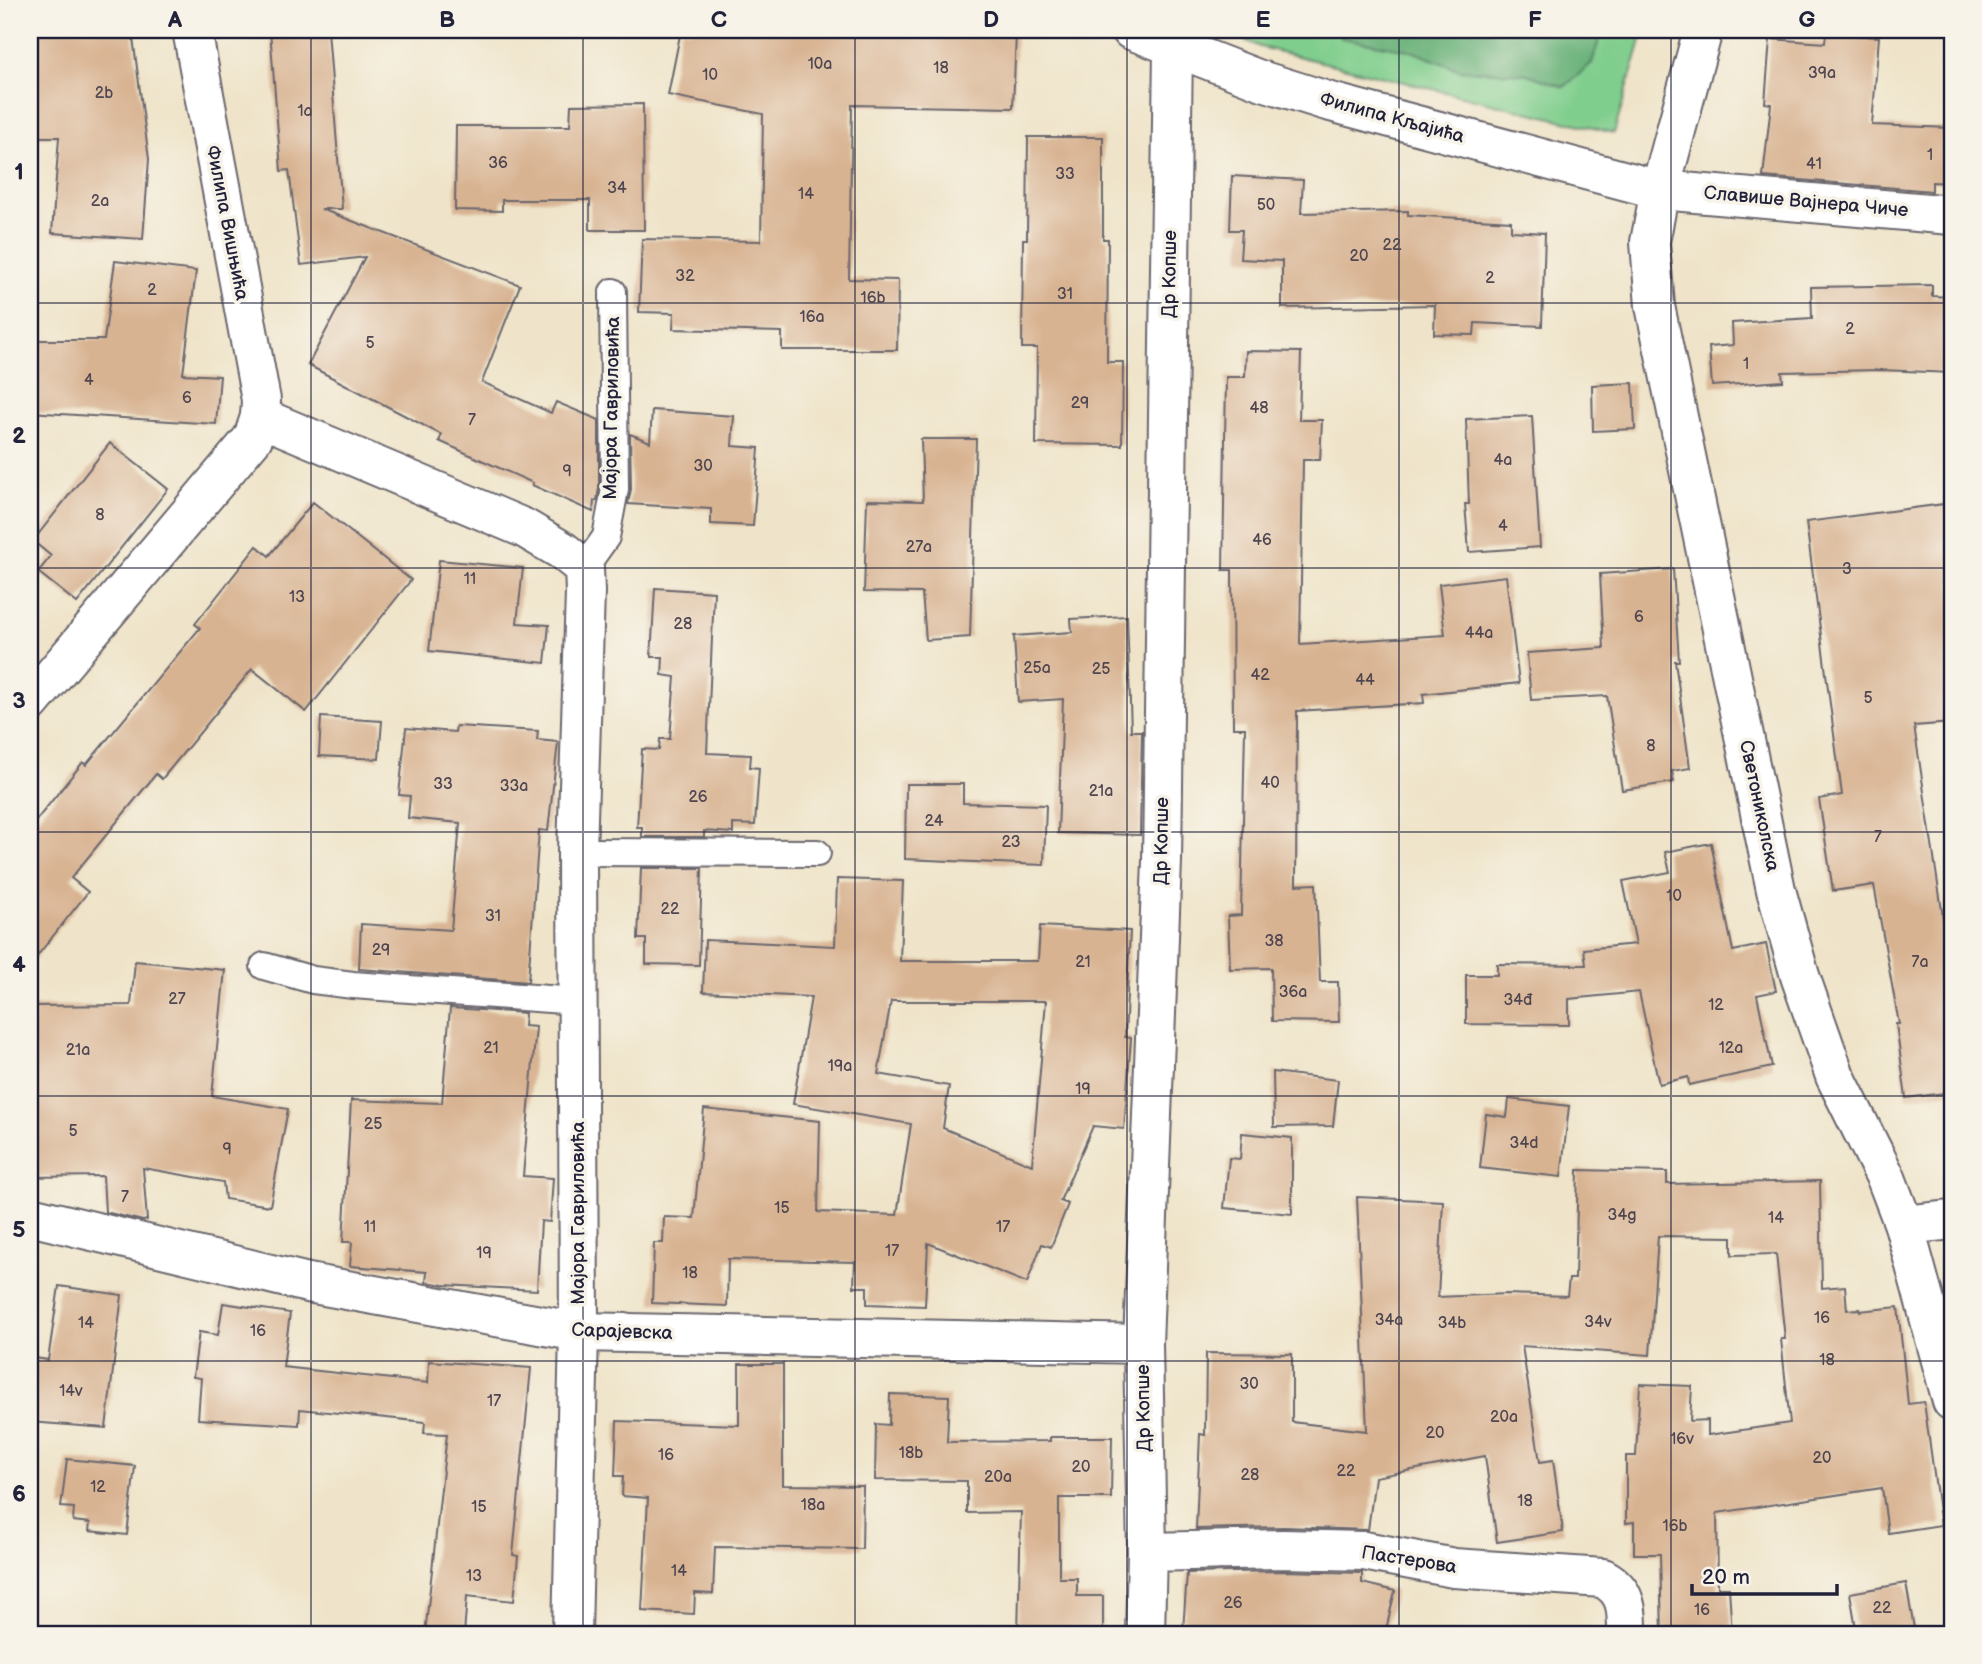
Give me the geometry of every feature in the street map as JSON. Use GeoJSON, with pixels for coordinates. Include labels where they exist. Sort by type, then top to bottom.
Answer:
{"type":"FeatureCollection","features":[{"type":"Feature","properties":{"kind":"street","name":"Филипа Вишњића"},"geometry":{"type":"LineString","coordinates":[[192,30],[261,400],[260,417]]}},
{"type":"Feature","properties":{"kind":"street","name":"Филипа Кљајића"},"geometry":{"type":"LineString","coordinates":[[1131,30],[1173,48],[1327,101],[1660,190]]}},
{"type":"Feature","properties":{"kind":"street","name":"Светониколска"},"geometry":{"type":"LineString","coordinates":[[1703,30],[1660,190],[1650,242],[1655,306],[1776,890],[1800,976],[1835,1076],[1886,1178],[1904,1226],[1952,1401]]}},
{"type":"Feature","properties":{"kind":"street","name":"Др Копше"},"geometry":{"type":"LineString","coordinates":[[1145,1634],[1147,1552],[1143,1344],[1162,861],[1173,48]]}},
{"type":"Feature","properties":{"kind":"street","name":"Славише Вајнера Чиче"},"geometry":{"type":"LineString","coordinates":[[1660,190],[1952,215]]}},
{"type":"Feature","properties":{"kind":"street"},"geometry":{"type":"LineString","coordinates":[[30,703],[253,438],[260,417],[524,528],[563,551],[584,568]]}},
{"type":"Feature","properties":{"kind":"street","name":"Мајора Гавриловића"},"geometry":{"type":"LineString","coordinates":[[572,1634],[579,1332],[577,852],[584,568]]}},
{"type":"Feature","properties":{"kind":"street","name":"Сарајевска"},"geometry":{"type":"LineString","coordinates":[[30,1216],[308,1283],[579,1332],[1143,1344]]}},
{"type":"Feature","properties":{"kind":"street"},"geometry":{"type":"LineString","coordinates":[[1904,1226],[1952,1220]]}},
{"type":"Feature","properties":{"kind":"street","name":"Пастерова"},"geometry":{"type":"LineString","coordinates":[[1147,1552],[1283,1549],[1364,1551],[1454,1568],[1603,1578],[1613,1583],[1624,1597],[1627,1608],[1627,1634]]}},
{"type":"Feature","properties":{"kind":"lane","name":"Мајора Гавриловића"},"geometry":{"type":"LineString","coordinates":[[584,568],[606,537],[615,489],[613,292]]}},
{"type":"Feature","properties":{"kind":"lane"},"geometry":{"type":"LineString","coordinates":[[577,852],[817,853]]}},
{"type":"Feature","properties":{"kind":"lane"},"geometry":{"type":"LineString","coordinates":[[264,966],[313,980],[353,985],[577,1001]]}},
{"type":"Feature","properties":{"kind":"green space"},"geometry":{"type":"Polygon","coordinates":[[[1223,30],[1644,30],[1614,133],[1260,47],[1223,30]]]}},
{"type":"Feature","properties":{"kind":"green space"},"geometry":{"type":"Polygon","coordinates":[[[1343,30],[1602,30],[1592,63],[1564,87],[1527,74],[1460,70],[1409,50],[1341,38],[1343,30]]]}},
{"type":"Feature","properties":{"kind":"building"},"geometry":{"type":"Polygon","coordinates":[[[30,30],[132,30],[149,159],[143,239],[52,233],[59,137],[30,137],[30,30]]]}},
{"type":"Feature","properties":{"kind":"building"},"geometry":{"type":"Polygon","coordinates":[[[270,30],[328,30],[342,209],[321,209],[520,285],[482,382],[551,413],[556,402],[599,420],[599,488],[593,512],[439,441],[442,435],[308,365],[365,257],[301,265],[289,170],[281,171],[270,30]]]}},
{"type":"Feature","properties":{"kind":"building"},"geometry":{"type":"Polygon","coordinates":[[[681,30],[981,30],[1016,33],[1013,108],[852,105],[849,279],[898,280],[897,350],[782,350],[782,332],[673,329],[674,313],[639,312],[642,239],[761,241],[763,114],[668,95],[681,30]]]}},
{"type":"Feature","properties":{"kind":"building"},"geometry":{"type":"Polygon","coordinates":[[[1826,33],[1879,37],[1872,125],[1952,128],[1952,183],[1932,182],[1932,191],[1763,177],[1771,104],[1765,103],[1770,39],[1825,43],[1826,33]]]}},
{"type":"Feature","properties":{"kind":"building"},"geometry":{"type":"Polygon","coordinates":[[[643,104],[644,230],[590,230],[590,200],[502,200],[502,211],[455,210],[456,126],[570,126],[571,105],[643,104]]]}},
{"type":"Feature","properties":{"kind":"building"},"geometry":{"type":"Polygon","coordinates":[[[1028,137],[1103,137],[1103,239],[1108,239],[1107,362],[1123,362],[1122,445],[1036,444],[1037,348],[1022,348],[1028,137]]]}},
{"type":"Feature","properties":{"kind":"building"},"geometry":{"type":"Polygon","coordinates":[[[1232,176],[1303,180],[1301,213],[1408,211],[1408,215],[1511,221],[1511,231],[1545,233],[1542,326],[1475,323],[1474,335],[1434,334],[1435,305],[1282,308],[1282,261],[1240,259],[1242,230],[1230,230],[1232,176]]]}},
{"type":"Feature","properties":{"kind":"building"},"geometry":{"type":"Polygon","coordinates":[[[115,261],[196,271],[183,374],[220,376],[216,424],[30,412],[30,340],[104,340],[115,261]]]}},
{"type":"Feature","properties":{"kind":"building"},"geometry":{"type":"Polygon","coordinates":[[[1932,285],[1932,296],[1952,297],[1952,373],[1881,370],[1782,372],[1783,381],[1712,386],[1709,347],[1733,345],[1732,323],[1812,318],[1811,287],[1932,285]]]}},
{"type":"Feature","properties":{"kind":"building"},"geometry":{"type":"Polygon","coordinates":[[[1246,351],[1301,352],[1299,420],[1322,420],[1320,460],[1303,460],[1300,644],[1445,635],[1439,584],[1506,576],[1519,683],[1423,694],[1424,703],[1297,711],[1296,885],[1316,884],[1320,982],[1338,982],[1339,1022],[1272,1021],[1271,968],[1230,969],[1228,916],[1241,915],[1245,728],[1233,728],[1232,570],[1223,570],[1226,377],[1245,377],[1246,351]]]}},
{"type":"Feature","properties":{"kind":"building"},"geometry":{"type":"Polygon","coordinates":[[[1633,383],[1635,429],[1593,431],[1592,385],[1633,383]]]}},
{"type":"Feature","properties":{"kind":"building"},"geometry":{"type":"Polygon","coordinates":[[[652,410],[734,416],[732,446],[759,448],[753,526],[711,524],[711,509],[628,504],[631,489],[630,434],[650,442],[652,410]]]}},
{"type":"Feature","properties":{"kind":"building"},"geometry":{"type":"Polygon","coordinates":[[[1532,416],[1540,547],[1469,552],[1465,504],[1469,504],[1466,419],[1532,416]]]}},
{"type":"Feature","properties":{"kind":"building"},"geometry":{"type":"Polygon","coordinates":[[[921,439],[976,439],[970,637],[926,640],[922,593],[864,592],[867,500],[923,501],[921,439]]]}},
{"type":"Feature","properties":{"kind":"building"},"geometry":{"type":"Polygon","coordinates":[[[110,443],[168,489],[77,603],[38,572],[51,556],[33,541],[110,443]]]}},
{"type":"Feature","properties":{"kind":"building"},"geometry":{"type":"Polygon","coordinates":[[[313,502],[411,580],[306,712],[252,669],[162,779],[156,774],[71,878],[88,892],[30,965],[30,828],[83,762],[86,765],[200,628],[195,624],[257,546],[269,556],[313,502]]]}},
{"type":"Feature","properties":{"kind":"building"},"geometry":{"type":"Polygon","coordinates":[[[1952,503],[1952,723],[1914,726],[1944,924],[1952,923],[1952,1092],[1906,1098],[1896,1024],[1899,1024],[1874,885],[1833,891],[1819,799],[1842,795],[1806,522],[1952,503]]]}},
{"type":"Feature","properties":{"kind":"building"},"geometry":{"type":"Polygon","coordinates":[[[439,560],[523,568],[517,623],[549,625],[545,663],[429,651],[439,560]]]}},
{"type":"Feature","properties":{"kind":"building"},"geometry":{"type":"Polygon","coordinates":[[[1673,569],[1679,661],[1675,661],[1690,768],[1672,771],[1674,782],[1622,790],[1607,696],[1531,700],[1527,653],[1604,648],[1600,574],[1673,569]]]}},
{"type":"Feature","properties":{"kind":"building"},"geometry":{"type":"Polygon","coordinates":[[[655,588],[714,592],[707,753],[751,755],[750,767],[759,768],[755,825],[733,824],[733,833],[704,831],[704,837],[642,837],[642,827],[637,827],[642,749],[659,750],[660,739],[670,739],[675,677],[662,675],[663,657],[651,657],[655,588]]]}},
{"type":"Feature","properties":{"kind":"building"},"geometry":{"type":"Polygon","coordinates":[[[1127,616],[1131,731],[1142,731],[1140,835],[1058,833],[1063,699],[1018,702],[1014,636],[1072,632],[1071,619],[1127,616]]]}},
{"type":"Feature","properties":{"kind":"building"},"geometry":{"type":"Polygon","coordinates":[[[321,717],[382,721],[379,759],[319,756],[321,717]]]}},
{"type":"Feature","properties":{"kind":"building"},"geometry":{"type":"Polygon","coordinates":[[[456,726],[538,731],[537,740],[558,742],[548,831],[539,830],[528,982],[359,969],[361,924],[451,930],[460,823],[408,818],[410,796],[399,795],[406,728],[455,732],[456,726]]]}},
{"type":"Feature","properties":{"kind":"building"},"geometry":{"type":"Polygon","coordinates":[[[906,784],[963,784],[963,803],[1046,805],[1044,865],[905,859],[906,784]]]}},
{"type":"Feature","properties":{"kind":"building"},"geometry":{"type":"Polygon","coordinates":[[[1711,843],[1733,951],[1766,944],[1776,991],[1757,995],[1772,1067],[1689,1085],[1688,1077],[1659,1084],[1639,992],[1569,999],[1569,1025],[1466,1024],[1466,975],[1497,975],[1497,964],[1586,965],[1584,949],[1636,944],[1623,881],[1670,872],[1665,852],[1711,843]]]}},
{"type":"Feature","properties":{"kind":"building"},"geometry":{"type":"Polygon","coordinates":[[[641,868],[702,868],[699,965],[646,964],[646,939],[638,939],[641,868]]]}},
{"type":"Feature","properties":{"kind":"building"},"geometry":{"type":"Polygon","coordinates":[[[837,879],[903,881],[900,961],[1038,961],[1040,926],[1130,931],[1125,1037],[1131,1038],[1124,1129],[1093,1126],[1060,1201],[1068,1204],[1051,1247],[1042,1244],[1027,1283],[928,1243],[925,1306],[867,1304],[867,1287],[854,1287],[855,1262],[728,1259],[727,1306],[652,1303],[654,1243],[663,1243],[664,1217],[694,1218],[704,1109],[820,1121],[818,1212],[897,1215],[911,1124],[793,1104],[811,997],[703,992],[705,940],[835,946],[837,879]],[[891,1001],[878,1074],[949,1086],[943,1128],[1032,1165],[1046,1001],[891,1001]]]}},
{"type":"Feature","properties":{"kind":"building"},"geometry":{"type":"Polygon","coordinates":[[[135,961],[225,970],[212,1096],[288,1109],[270,1206],[225,1199],[223,1182],[143,1168],[147,1220],[143,1221],[105,1212],[103,1176],[30,1177],[30,1006],[131,1005],[135,961]]]}},
{"type":"Feature","properties":{"kind":"building"},"geometry":{"type":"Polygon","coordinates":[[[450,1008],[525,1013],[524,1026],[536,1027],[523,1176],[553,1178],[550,1222],[541,1221],[537,1290],[444,1285],[426,1282],[427,1272],[350,1266],[352,1242],[343,1242],[351,1100],[442,1103],[450,1008]]]}},
{"type":"Feature","properties":{"kind":"building"},"geometry":{"type":"Polygon","coordinates":[[[1273,1072],[1338,1080],[1333,1126],[1274,1127],[1273,1072]]]}},
{"type":"Feature","properties":{"kind":"building"},"geometry":{"type":"Polygon","coordinates":[[[1509,1099],[1569,1106],[1561,1177],[1480,1168],[1486,1114],[1507,1117],[1509,1099]]]}},
{"type":"Feature","properties":{"kind":"building"},"geometry":{"type":"Polygon","coordinates":[[[1242,1133],[1292,1138],[1292,1214],[1224,1208],[1229,1158],[1240,1159],[1242,1133]]]}},
{"type":"Feature","properties":{"kind":"building"},"geometry":{"type":"Polygon","coordinates":[[[1578,1170],[1667,1172],[1667,1184],[1820,1181],[1822,1288],[1845,1286],[1847,1310],[1898,1307],[1908,1404],[1924,1402],[1941,1525],[1888,1533],[1882,1488],[1717,1513],[1718,1588],[1729,1588],[1732,1634],[1662,1634],[1660,1554],[1634,1554],[1634,1522],[1626,1523],[1626,1456],[1636,1456],[1640,1384],[1692,1386],[1690,1421],[1708,1420],[1708,1435],[1790,1423],[1776,1254],[1732,1255],[1732,1237],[1658,1236],[1650,1355],[1522,1346],[1540,1462],[1553,1460],[1563,1532],[1497,1542],[1485,1456],[1375,1477],[1368,1530],[1284,1527],[1196,1529],[1200,1434],[1205,1435],[1206,1353],[1292,1354],[1292,1422],[1367,1431],[1357,1197],[1443,1201],[1438,1297],[1507,1294],[1567,1296],[1569,1279],[1575,1279],[1578,1170]]]}},
{"type":"Feature","properties":{"kind":"building"},"geometry":{"type":"Polygon","coordinates":[[[59,1286],[122,1295],[106,1428],[30,1422],[35,1358],[48,1360],[59,1286]]]}},
{"type":"Feature","properties":{"kind":"building"},"geometry":{"type":"Polygon","coordinates":[[[223,1303],[290,1313],[283,1367],[428,1383],[429,1361],[531,1368],[513,1555],[518,1556],[514,1601],[467,1596],[464,1634],[425,1634],[447,1434],[424,1433],[425,1422],[300,1409],[299,1425],[198,1419],[201,1378],[193,1377],[199,1332],[218,1335],[223,1303]]]}},
{"type":"Feature","properties":{"kind":"building"},"geometry":{"type":"Polygon","coordinates":[[[739,1364],[783,1364],[783,1485],[863,1486],[862,1549],[715,1547],[713,1594],[695,1593],[694,1614],[642,1611],[648,1498],[622,1496],[623,1476],[615,1476],[617,1421],[739,1425],[739,1364]]]}},
{"type":"Feature","properties":{"kind":"building"},"geometry":{"type":"Polygon","coordinates":[[[890,1394],[949,1396],[947,1442],[1050,1441],[1050,1437],[1112,1437],[1111,1498],[1059,1498],[1059,1578],[1077,1578],[1077,1596],[1103,1596],[1103,1634],[1018,1633],[1021,1512],[967,1513],[967,1481],[875,1480],[876,1424],[889,1425],[890,1394]]]}},
{"type":"Feature","properties":{"kind":"building"},"geometry":{"type":"Polygon","coordinates":[[[67,1459],[135,1466],[127,1535],[89,1531],[90,1523],[73,1521],[74,1508],[61,1507],[67,1459]]]}},
{"type":"Feature","properties":{"kind":"building"},"geometry":{"type":"Polygon","coordinates":[[[1187,1573],[1362,1573],[1362,1583],[1395,1591],[1385,1634],[1232,1634],[1183,1631],[1187,1573]]]}},
{"type":"Feature","properties":{"kind":"building"},"geometry":{"type":"Polygon","coordinates":[[[1906,1583],[1915,1634],[1857,1634],[1850,1593],[1906,1583]]]}}]}
